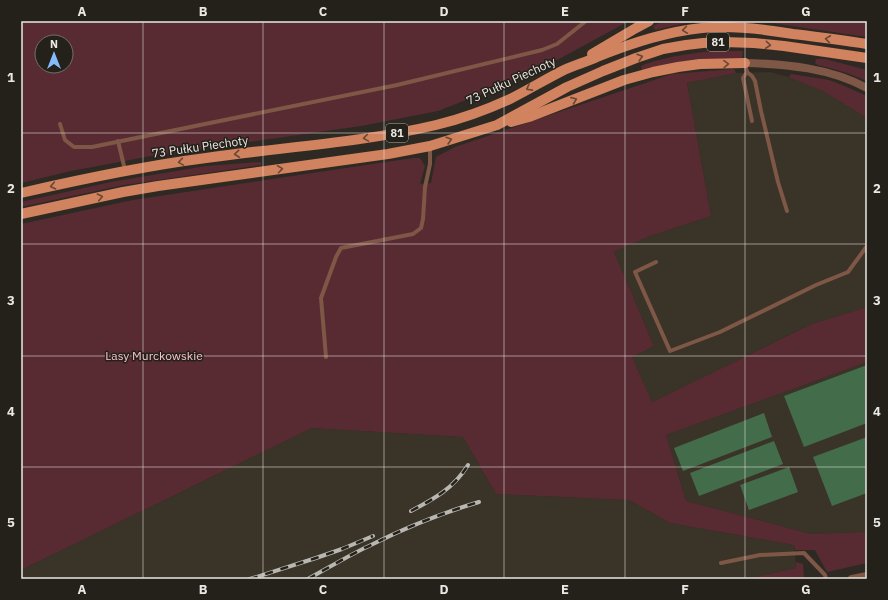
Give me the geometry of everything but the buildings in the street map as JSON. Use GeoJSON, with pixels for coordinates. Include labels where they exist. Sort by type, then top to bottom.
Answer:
{"type":"FeatureCollection","features":[{"type":"Feature","properties":{"kind":"main road"},"geometry":{"type":"LineString","coordinates":[[564,70],[649,21]]}},
{"type":"Feature","properties":{"kind":"main road","name":"73 Pułku Piechoty"},"geometry":{"type":"LineString","coordinates":[[21,193],[125,171],[206,158],[347,141],[394,134],[437,125],[472,115],[510,98],[564,70],[629,44],[678,31],[703,28],[769,30],[867,44]]}},
{"type":"Feature","properties":{"kind":"main road","name":"81"},"geometry":{"type":"LineString","coordinates":[[21,214],[158,186],[388,154],[430,146],[497,125],[567,87],[603,71],[663,49],[703,43],[724,42],[784,46],[837,54]]}},
{"type":"Feature","properties":{"kind":"main road"},"geometry":{"type":"LineString","coordinates":[[837,54],[867,58]]}},
{"type":"Feature","properties":{"kind":"main road"},"geometry":{"type":"LineString","coordinates":[[837,54],[867,65]]}},
{"type":"Feature","properties":{"kind":"main road"},"geometry":{"type":"LineString","coordinates":[[497,125],[529,117],[624,80],[652,72],[700,64],[746,68]]}},
{"type":"Feature","properties":{"kind":"street"},"geometry":{"type":"LineString","coordinates":[[746,68],[783,65],[814,69],[846,78],[867,88]]}},
{"type":"Feature","properties":{"kind":"street"},"geometry":{"type":"LineString","coordinates":[[852,579],[867,576]]}},
{"type":"Feature","properties":{"kind":"lane"},"geometry":{"type":"LineString","coordinates":[[60,124],[65,140],[74,147],[92,147],[396,85],[542,50],[557,44],[586,21]]}},
{"type":"Feature","properties":{"kind":"lane"},"geometry":{"type":"LineString","coordinates":[[746,68],[743,78],[752,121]]}},
{"type":"Feature","properties":{"kind":"lane"},"geometry":{"type":"LineString","coordinates":[[746,68],[755,81],[778,182],[787,211]]}},
{"type":"Feature","properties":{"kind":"lane"},"geometry":{"type":"LineString","coordinates":[[118,141],[125,171]]}},
{"type":"Feature","properties":{"kind":"lane"},"geometry":{"type":"LineString","coordinates":[[326,357],[321,298],[336,257],[341,248],[413,234],[421,228],[425,187],[430,164],[430,146]]}},
{"type":"Feature","properties":{"kind":"lane"},"geometry":{"type":"LineString","coordinates":[[656,262],[635,272],[670,351],[720,332],[816,285],[848,272],[867,246]]}},
{"type":"Feature","properties":{"kind":"lane"},"geometry":{"type":"LineString","coordinates":[[721,563],[760,555],[804,553],[826,579]]}},
{"type":"Feature","properties":{"kind":"shaded area"},"geometry":{"type":"Polygon","coordinates":[[[770,72],[809,82],[867,118],[867,307],[812,324],[652,402],[632,357],[654,346],[614,252],[650,236],[711,216],[687,83],[736,73],[770,72]]]}},
{"type":"Feature","properties":{"kind":"shaded area"},"geometry":{"type":"Polygon","coordinates":[[[867,362],[867,532],[811,534],[686,501],[666,435],[867,362]]]}},
{"type":"Feature","properties":{"kind":"shaded area"},"geometry":{"type":"Polygon","coordinates":[[[867,365],[867,423],[804,447],[784,396],[867,365]]]}},
{"type":"Feature","properties":{"kind":"shaded area"},"geometry":{"type":"Polygon","coordinates":[[[764,413],[772,437],[683,471],[674,448],[764,413]]]}},
{"type":"Feature","properties":{"kind":"shaded area"},"geometry":{"type":"Polygon","coordinates":[[[312,428],[463,437],[496,494],[629,500],[670,523],[794,545],[796,568],[746,579],[21,579],[21,570],[312,428]]]}},
{"type":"Feature","properties":{"kind":"shaded area"},"geometry":{"type":"Polygon","coordinates":[[[867,437],[867,493],[832,506],[813,457],[867,437]]]}},
{"type":"Feature","properties":{"kind":"shaded area"},"geometry":{"type":"Polygon","coordinates":[[[774,441],[783,464],[699,496],[690,473],[774,441]]]}},
{"type":"Feature","properties":{"kind":"shaded area"},"geometry":{"type":"Polygon","coordinates":[[[789,467],[798,492],[749,510],[740,485],[789,467]]]}},
{"type":"Feature","properties":{"kind":"green space"},"geometry":{"type":"Polygon","coordinates":[[[21,21],[629,21],[559,59],[491,90],[438,111],[361,126],[151,156],[71,171],[21,183],[21,21]]]}},
{"type":"Feature","properties":{"kind":"green space"},"geometry":{"type":"Polygon","coordinates":[[[664,21],[694,21],[655,30],[653,26],[664,21]]]}},
{"type":"Feature","properties":{"kind":"green space"},"geometry":{"type":"Polygon","coordinates":[[[759,21],[867,21],[867,37],[759,21]]]}},
{"type":"Feature","properties":{"kind":"green space"},"geometry":{"type":"Polygon","coordinates":[[[713,51],[743,51],[742,58],[642,70],[641,66],[672,57],[713,51]]]}},
{"type":"Feature","properties":{"kind":"green space"},"geometry":{"type":"Polygon","coordinates":[[[816,59],[825,59],[867,70],[867,81],[847,73],[818,65],[815,63],[816,59]]]}},
{"type":"Feature","properties":{"kind":"green space","name":"Lasy Murckowskie"},"geometry":{"type":"Polygon","coordinates":[[[734,69],[736,73],[687,83],[711,216],[650,236],[614,252],[654,346],[632,357],[652,402],[812,324],[867,307],[867,362],[666,435],[686,501],[811,534],[867,532],[867,563],[827,572],[815,550],[795,550],[794,545],[670,523],[629,500],[496,494],[463,437],[312,428],[21,570],[21,224],[133,200],[413,158],[420,158],[425,166],[420,184],[431,183],[436,157],[455,147],[672,74],[734,69]]]}},
{"type":"Feature","properties":{"kind":"green space"},"geometry":{"type":"Polygon","coordinates":[[[791,74],[829,80],[867,96],[867,118],[823,91],[789,77],[791,74]]]}},
{"type":"Feature","properties":{"kind":"green space"},"geometry":{"type":"Polygon","coordinates":[[[261,162],[261,165],[124,185],[21,207],[21,202],[111,182],[206,166],[261,162]]]}},
{"type":"Feature","properties":{"kind":"green space"},"geometry":{"type":"Polygon","coordinates":[[[796,562],[803,564],[804,577],[796,579],[746,579],[796,568],[796,562]]]}},
{"type":"Feature","properties":{"kind":"railway"},"geometry":{"type":"LineString","coordinates":[[411,511],[443,492],[456,480],[468,465]]}},
{"type":"Feature","properties":{"kind":"railway"},"geometry":{"type":"LineString","coordinates":[[308,579],[357,552],[399,532],[438,516],[479,502]]}},
{"type":"Feature","properties":{"kind":"railway"},"geometry":{"type":"LineString","coordinates":[[250,579],[342,549],[373,536]]}}]}
